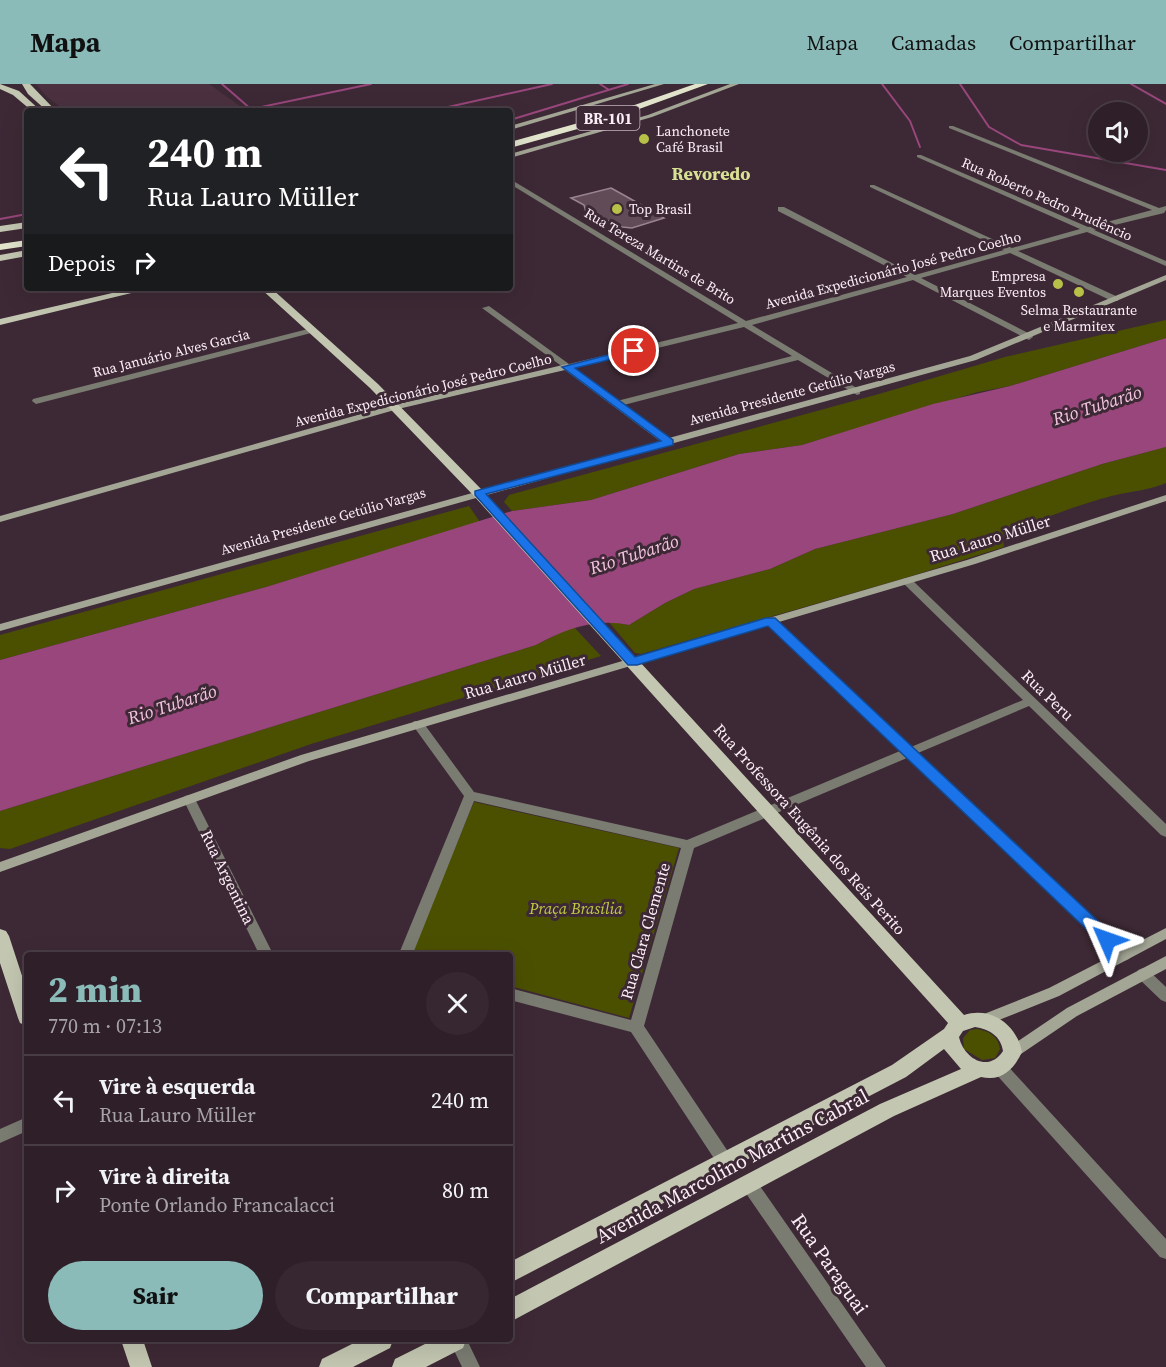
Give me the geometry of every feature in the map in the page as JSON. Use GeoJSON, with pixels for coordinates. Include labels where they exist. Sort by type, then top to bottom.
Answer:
{"type":"FeatureCollection","features":[{"type":"Feature","properties":{"kind":"highway","name":"BR-101"},"geometry":{"type":"LineString","coordinates":[[513,139],[589,118],[689,84]]}},
{"type":"Feature","properties":{"kind":"highway","name":"BR-101"},"geometry":{"type":"LineString","coordinates":[[513,144],[603,119],[704,84]]}},
{"type":"Feature","properties":{"kind":"highway"},"geometry":{"type":"LineString","coordinates":[[513,133],[589,118]]}},
{"type":"Feature","properties":{"kind":"highway"},"geometry":{"type":"LineString","coordinates":[[513,150],[603,119]]}},
{"type":"Feature","properties":{"kind":"highway"},"geometry":{"type":"LineString","coordinates":[[0,242],[24,238]]}},
{"type":"Feature","properties":{"kind":"highway"},"geometry":{"type":"LineString","coordinates":[[0,247],[24,243]]}},
{"type":"Feature","properties":{"kind":"main road"},"geometry":{"type":"LineString","coordinates":[[26,84],[31,92],[49,108]]}},
{"type":"Feature","properties":{"kind":"main road"},"geometry":{"type":"LineString","coordinates":[[513,127],[661,84]]}},
{"type":"Feature","properties":{"kind":"main road"},"geometry":{"type":"LineString","coordinates":[[513,155],[635,121],[736,84]]}},
{"type":"Feature","properties":{"kind":"main road"},"geometry":{"type":"LineString","coordinates":[[0,86],[16,93],[34,108]]}},
{"type":"Feature","properties":{"kind":"main road"},"geometry":{"type":"LineString","coordinates":[[0,229],[24,225]]}},
{"type":"Feature","properties":{"kind":"main road"},"geometry":{"type":"LineString","coordinates":[[0,258],[24,254]]}},
{"type":"Feature","properties":{"kind":"main road","name":"Avenida Presidente Getúlio Vargas"},"geometry":{"type":"LineString","coordinates":[[0,628],[482,497],[669,442],[857,392],[973,358],[1029,337],[1166,277]]}},
{"type":"Feature","properties":{"kind":"main road"},"geometry":{"type":"LineString","coordinates":[[0,322],[134,291]]}},
{"type":"Feature","properties":{"kind":"main road","name":"Rua Professora Eugênia dos Reis Perito"},"geometry":{"type":"LineString","coordinates":[[268,291],[396,407],[482,497],[768,812],[955,1028]]}},
{"type":"Feature","properties":{"kind":"main road"},"geometry":{"type":"LineString","coordinates":[[567,367],[669,442]]}},
{"type":"Feature","properties":{"kind":"main road","name":"Avenida Expedicionário José Pedro Coelho"},"geometry":{"type":"LineString","coordinates":[[0,519],[396,407],[567,367]]}},
{"type":"Feature","properties":{"kind":"main road","name":"Rua Lauro Müller"},"geometry":{"type":"LineString","coordinates":[[0,867],[305,758],[907,581],[1166,498]]}},
{"type":"Feature","properties":{"kind":"main road"},"geometry":{"type":"LineString","coordinates":[[984,1020],[1054,992],[1166,933]]}},
{"type":"Feature","properties":{"kind":"main road"},"geometry":{"type":"LineString","coordinates":[[0,936],[24,1009]]}},
{"type":"Feature","properties":{"kind":"main road"},"geometry":{"type":"LineString","coordinates":[[1013,1052],[1012,1044],[1002,1029],[984,1020],[975,1019],[955,1028],[950,1041],[956,1055],[990,1069],[1006,1064],[1013,1052],[1072,1012],[1166,962]]}},
{"type":"Feature","properties":{"kind":"main road","name":"Avenida Marcolino Martins Cabral"},"geometry":{"type":"LineString","coordinates":[[513,1271],[898,1071],[955,1028]]}},
{"type":"Feature","properties":{"kind":"main road","name":"Avenida Marcolino Martins Cabral"},"geometry":{"type":"LineString","coordinates":[[513,1309],[913,1097],[990,1069]]}},
{"type":"Feature","properties":{"kind":"main road"},"geometry":{"type":"LineString","coordinates":[[133,1342],[141,1367]]}},
{"type":"Feature","properties":{"kind":"main road"},"geometry":{"type":"LineString","coordinates":[[330,1367],[378,1342]]}},
{"type":"Feature","properties":{"kind":"main road"},"geometry":{"type":"LineString","coordinates":[[403,1367],[452,1342]]}},
{"type":"Feature","properties":{"kind":"street"},"geometry":{"type":"LineString","coordinates":[[951,127],[1164,211]]}},
{"type":"Feature","properties":{"kind":"street","name":"Rua Roberto Pedro Prudêncio"},"geometry":{"type":"LineString","coordinates":[[919,156],[1166,264]]}},
{"type":"Feature","properties":{"kind":"street","name":"Rua Tereza Martins de Brito"},"geometry":{"type":"LineString","coordinates":[[513,183],[857,392]]}},
{"type":"Feature","properties":{"kind":"street"},"geometry":{"type":"LineString","coordinates":[[872,186],[1115,299]]}},
{"type":"Feature","properties":{"kind":"street"},"geometry":{"type":"LineString","coordinates":[[781,209],[1029,337]]}},
{"type":"Feature","properties":{"kind":"street","name":"Avenida Expedicionário José Pedro Coelho"},"geometry":{"type":"LineString","coordinates":[[567,367],[745,324],[1164,211]]}},
{"type":"Feature","properties":{"kind":"street"},"geometry":{"type":"LineString","coordinates":[[486,308],[567,367]]}},
{"type":"Feature","properties":{"kind":"street","name":"Rua Januário Alves Garcia"},"geometry":{"type":"LineString","coordinates":[[36,401],[312,330]]}},
{"type":"Feature","properties":{"kind":"street"},"geometry":{"type":"LineString","coordinates":[[616,404],[800,357]]}},
{"type":"Feature","properties":{"kind":"street","name":"Rua Peru"},"geometry":{"type":"LineString","coordinates":[[907,581],[1166,832]]}},
{"type":"Feature","properties":{"kind":"street"},"geometry":{"type":"LineString","coordinates":[[770,621],[1124,955]]}},
{"type":"Feature","properties":{"kind":"street"},"geometry":{"type":"LineString","coordinates":[[418,724],[470,796],[688,845],[1031,701]]}},
{"type":"Feature","properties":{"kind":"street"},"geometry":{"type":"LineString","coordinates":[[407,952],[470,796]]}},
{"type":"Feature","properties":{"kind":"street","name":"Rua Argentina"},"geometry":{"type":"LineString","coordinates":[[189,799],[265,952]]}},
{"type":"Feature","properties":{"kind":"street","name":"Rua Clara Clemente"},"geometry":{"type":"LineString","coordinates":[[636,1027],[688,845]]}},
{"type":"Feature","properties":{"kind":"street"},"geometry":{"type":"LineString","coordinates":[[1143,974],[1166,996]]}},
{"type":"Feature","properties":{"kind":"street"},"geometry":{"type":"LineString","coordinates":[[513,995],[636,1027],[725,1161]]}},
{"type":"Feature","properties":{"kind":"street"},"geometry":{"type":"LineString","coordinates":[[990,1069],[1166,1251]]}},
{"type":"Feature","properties":{"kind":"street"},"geometry":{"type":"LineString","coordinates":[[0,1136],[24,1125]]}},
{"type":"Feature","properties":{"kind":"street","name":"Rua Paraguai"},"geometry":{"type":"LineString","coordinates":[[749,1184],[877,1367]]}},
{"type":"Feature","properties":{"kind":"street"},"geometry":{"type":"LineString","coordinates":[[457,1342],[471,1367]]}},
{"type":"Feature","properties":{"kind":"shaded area"},"geometry":{"type":"Polygon","coordinates":[[[36,84],[209,84],[243,108],[62,108],[47,97],[36,84]]]}},
{"type":"Feature","properties":{"kind":"green space"},"geometry":{"type":"Polygon","coordinates":[[[1166,320],[1166,338],[1010,386],[978,392],[802,445],[739,454],[591,500],[512,511],[504,502],[509,495],[879,394],[1005,357],[1166,320]]]}},
{"type":"Feature","properties":{"kind":"green space"},"geometry":{"type":"Polygon","coordinates":[[[1166,447],[1166,483],[1104,498],[1057,513],[1013,533],[1003,540],[1004,547],[905,578],[641,654],[635,653],[608,621],[629,625],[665,603],[694,589],[770,569],[815,549],[953,514],[1102,464],[1166,447]]]}},
{"type":"Feature","properties":{"kind":"green space"},"geometry":{"type":"Polygon","coordinates":[[[469,506],[480,522],[266,587],[0,660],[0,635],[469,506]]]}},
{"type":"Feature","properties":{"kind":"green space"},"geometry":{"type":"Polygon","coordinates":[[[573,626],[601,656],[311,744],[10,849],[0,848],[0,811],[536,645],[573,626]]]}},
{"type":"Feature","properties":{"kind":"green space","name":"Praça Brasília"},"geometry":{"type":"Polygon","coordinates":[[[474,802],[679,848],[629,1018],[513,987],[513,952],[412,952],[474,802]]]}},
{"type":"Feature","properties":{"kind":"green space"},"geometry":{"type":"Polygon","coordinates":[[[977,1029],[995,1037],[1000,1049],[995,1058],[982,1060],[964,1049],[963,1038],[970,1030],[977,1029]]]}},
{"type":"Feature","properties":{"kind":"water","name":"Rio Tubarão"},"geometry":{"type":"Polygon","coordinates":[[[1166,338],[1166,447],[1102,464],[953,514],[815,549],[770,569],[694,589],[665,603],[629,625],[604,623],[581,626],[536,645],[0,811],[0,660],[266,587],[512,511],[591,500],[739,454],[802,445],[933,404],[1010,386],[1166,338]]]}},
{"type":"Feature","properties":{"kind":"building","name":"Top Brasil"},"geometry":{"type":"Polygon","coordinates":[[[611,188],[664,218],[632,228],[622,227],[596,218],[586,212],[584,205],[571,198],[611,188]]]}},
{"type":"Feature","properties":{"kind":"waterway"},"geometry":{"type":"LineString","coordinates":[[222,84],[250,108]]}},
{"type":"Feature","properties":{"kind":"waterway"},"geometry":{"type":"LineString","coordinates":[[257,108],[371,84]]}},
{"type":"Feature","properties":{"kind":"waterway"},"geometry":{"type":"LineString","coordinates":[[444,108],[552,84]]}},
{"type":"Feature","properties":{"kind":"waterway"},"geometry":{"type":"LineString","coordinates":[[600,84],[609,90]]}},
{"type":"Feature","properties":{"kind":"waterway"},"geometry":{"type":"LineString","coordinates":[[609,90],[628,84]]}},
{"type":"Feature","properties":{"kind":"waterway"},"geometry":{"type":"LineString","coordinates":[[882,84],[910,121],[920,147]]}},
{"type":"Feature","properties":{"kind":"waterway"},"geometry":{"type":"LineString","coordinates":[[960,84],[989,127],[1021,145],[1166,170]]}},
{"type":"Feature","properties":{"kind":"waterway"},"geometry":{"type":"LineString","coordinates":[[1131,84],[1166,104]]}},
{"type":"Feature","properties":{"kind":"waterway"},"geometry":{"type":"LineString","coordinates":[[513,119],[609,90]]}},
{"type":"Feature","properties":{"kind":"waterway"},"geometry":{"type":"LineString","coordinates":[[0,219],[24,215]]}},
{"type":"Feature","properties":{"kind":"place","name":"Lanchonete Café Brasil"},"geometry":{"type":"Point","coordinates":[644,139]}},
{"type":"Feature","properties":{"kind":"place","name":"Top Brasil"},"geometry":{"type":"Point","coordinates":[617,209]}},
{"type":"Feature","properties":{"kind":"place","name":"Empresa Marques Eventos"},"geometry":{"type":"Point","coordinates":[1058,284]}},
{"type":"Feature","properties":{"kind":"place","name":"Selma Restaurante e Marmitex"},"geometry":{"type":"Point","coordinates":[1079,292]}},
{"type":"Feature","properties":{"kind":"district","name":"Revoredo"},"geometry":{"type":"Point","coordinates":[711,173]}},
{"type":"Feature","properties":{"kind":"route"},"geometry":{"type":"LineString","coordinates":[[634,351],[567,367],[669,442],[478,493],[632,662],[770,621],[1107,940]]}}]}
